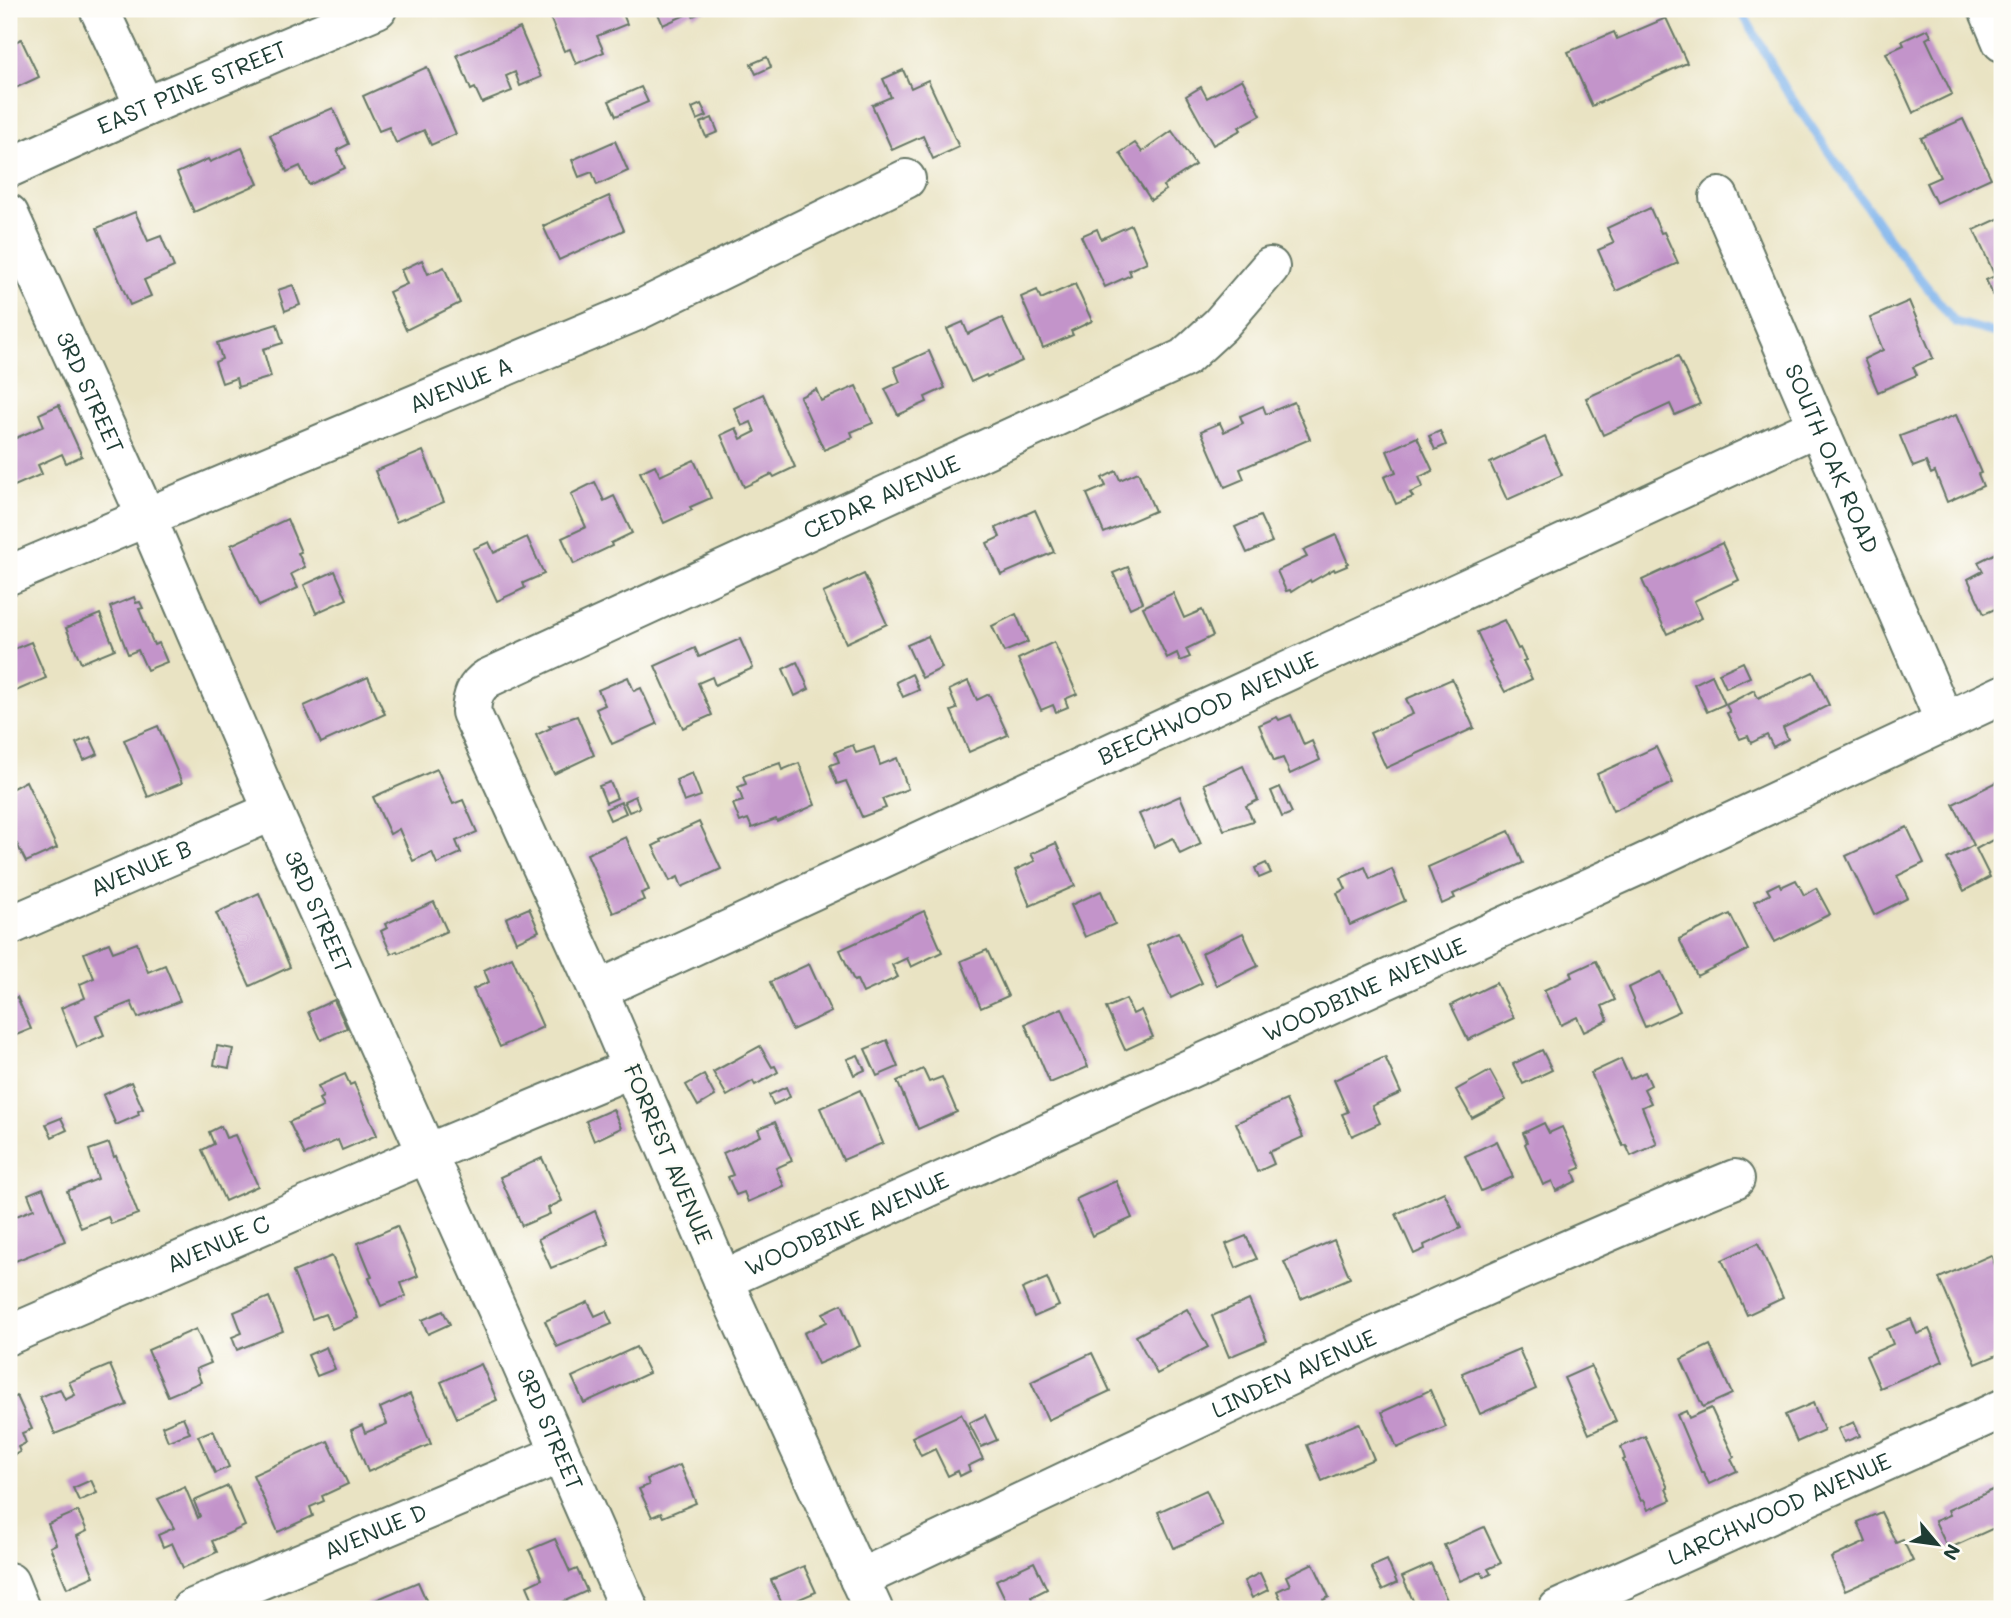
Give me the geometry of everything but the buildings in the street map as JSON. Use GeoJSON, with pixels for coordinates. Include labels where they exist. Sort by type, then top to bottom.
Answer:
{"type":"FeatureCollection","features":[{"type":"Feature","properties":{"kind":"street"},"geometry":{"type":"LineString","coordinates":[[99,9],[145,107]]}},
{"type":"Feature","properties":{"kind":"street","name":"EAST PINE STREET"},"geometry":{"type":"LineString","coordinates":[[9,168],[377,9]]}},
{"type":"Feature","properties":{"kind":"street"},"geometry":{"type":"LineString","coordinates":[[1988,9],[2002,42]]}},
{"type":"Feature","properties":{"kind":"street","name":"AVENUE A"},"geometry":{"type":"LineString","coordinates":[[9,575],[637,311],[906,179]]}},
{"type":"Feature","properties":{"kind":"street","name":"SOUTH OAK ROAD"},"geometry":{"type":"LineString","coordinates":[[1719,197],[1945,722]]}},
{"type":"Feature","properties":{"kind":"street","name":"3RD STREET"},"geometry":{"type":"LineString","coordinates":[[9,214],[146,516],[273,811],[428,1153],[629,1609]]}},
{"type":"Feature","properties":{"kind":"street","name":"CEDAR AVENUE"},"geometry":{"type":"LineString","coordinates":[[472,697],[481,683],[488,678],[1184,358],[1220,325],[1270,267]]}},
{"type":"Feature","properties":{"kind":"street","name":"BEECHWOOD AVENUE"},"geometry":{"type":"LineString","coordinates":[[598,990],[1818,426]]}},
{"type":"Feature","properties":{"kind":"street","name":"WOODBINE AVENUE"},"geometry":{"type":"LineString","coordinates":[[723,1280],[1642,864],[2002,695]]}},
{"type":"Feature","properties":{"kind":"street","name":"FORREST AVENUE"},"geometry":{"type":"LineString","coordinates":[[472,697],[471,712],[598,990],[723,1280],[866,1594]]}},
{"type":"Feature","properties":{"kind":"street","name":"AVENUE B"},"geometry":{"type":"LineString","coordinates":[[9,926],[273,811]]}},
{"type":"Feature","properties":{"kind":"street"},"geometry":{"type":"LineString","coordinates":[[428,1153],[632,1068]]}},
{"type":"Feature","properties":{"kind":"street","name":"AVENUE C"},"geometry":{"type":"LineString","coordinates":[[9,1335],[428,1153]]}},
{"type":"Feature","properties":{"kind":"street","name":"LINDEN AVENUE"},"geometry":{"type":"LineString","coordinates":[[866,1594],[1543,1260],[1735,1179]]}},
{"type":"Feature","properties":{"kind":"street","name":"LARCHWOOD AVENUE"},"geometry":{"type":"LineString","coordinates":[[1558,1609],[2002,1409]]}},
{"type":"Feature","properties":{"kind":"street","name":"AVENUE D"},"geometry":{"type":"LineString","coordinates":[[191,1609],[560,1454]]}},
{"type":"Feature","properties":{"kind":"street"},"geometry":{"type":"LineString","coordinates":[[9,1583],[20,1609]]}},
{"type":"Feature","properties":{"kind":"waterway"},"geometry":{"type":"LineString","coordinates":[[1740,9],[1786,90],[1894,246],[1955,322],[2002,335]]}}]}
